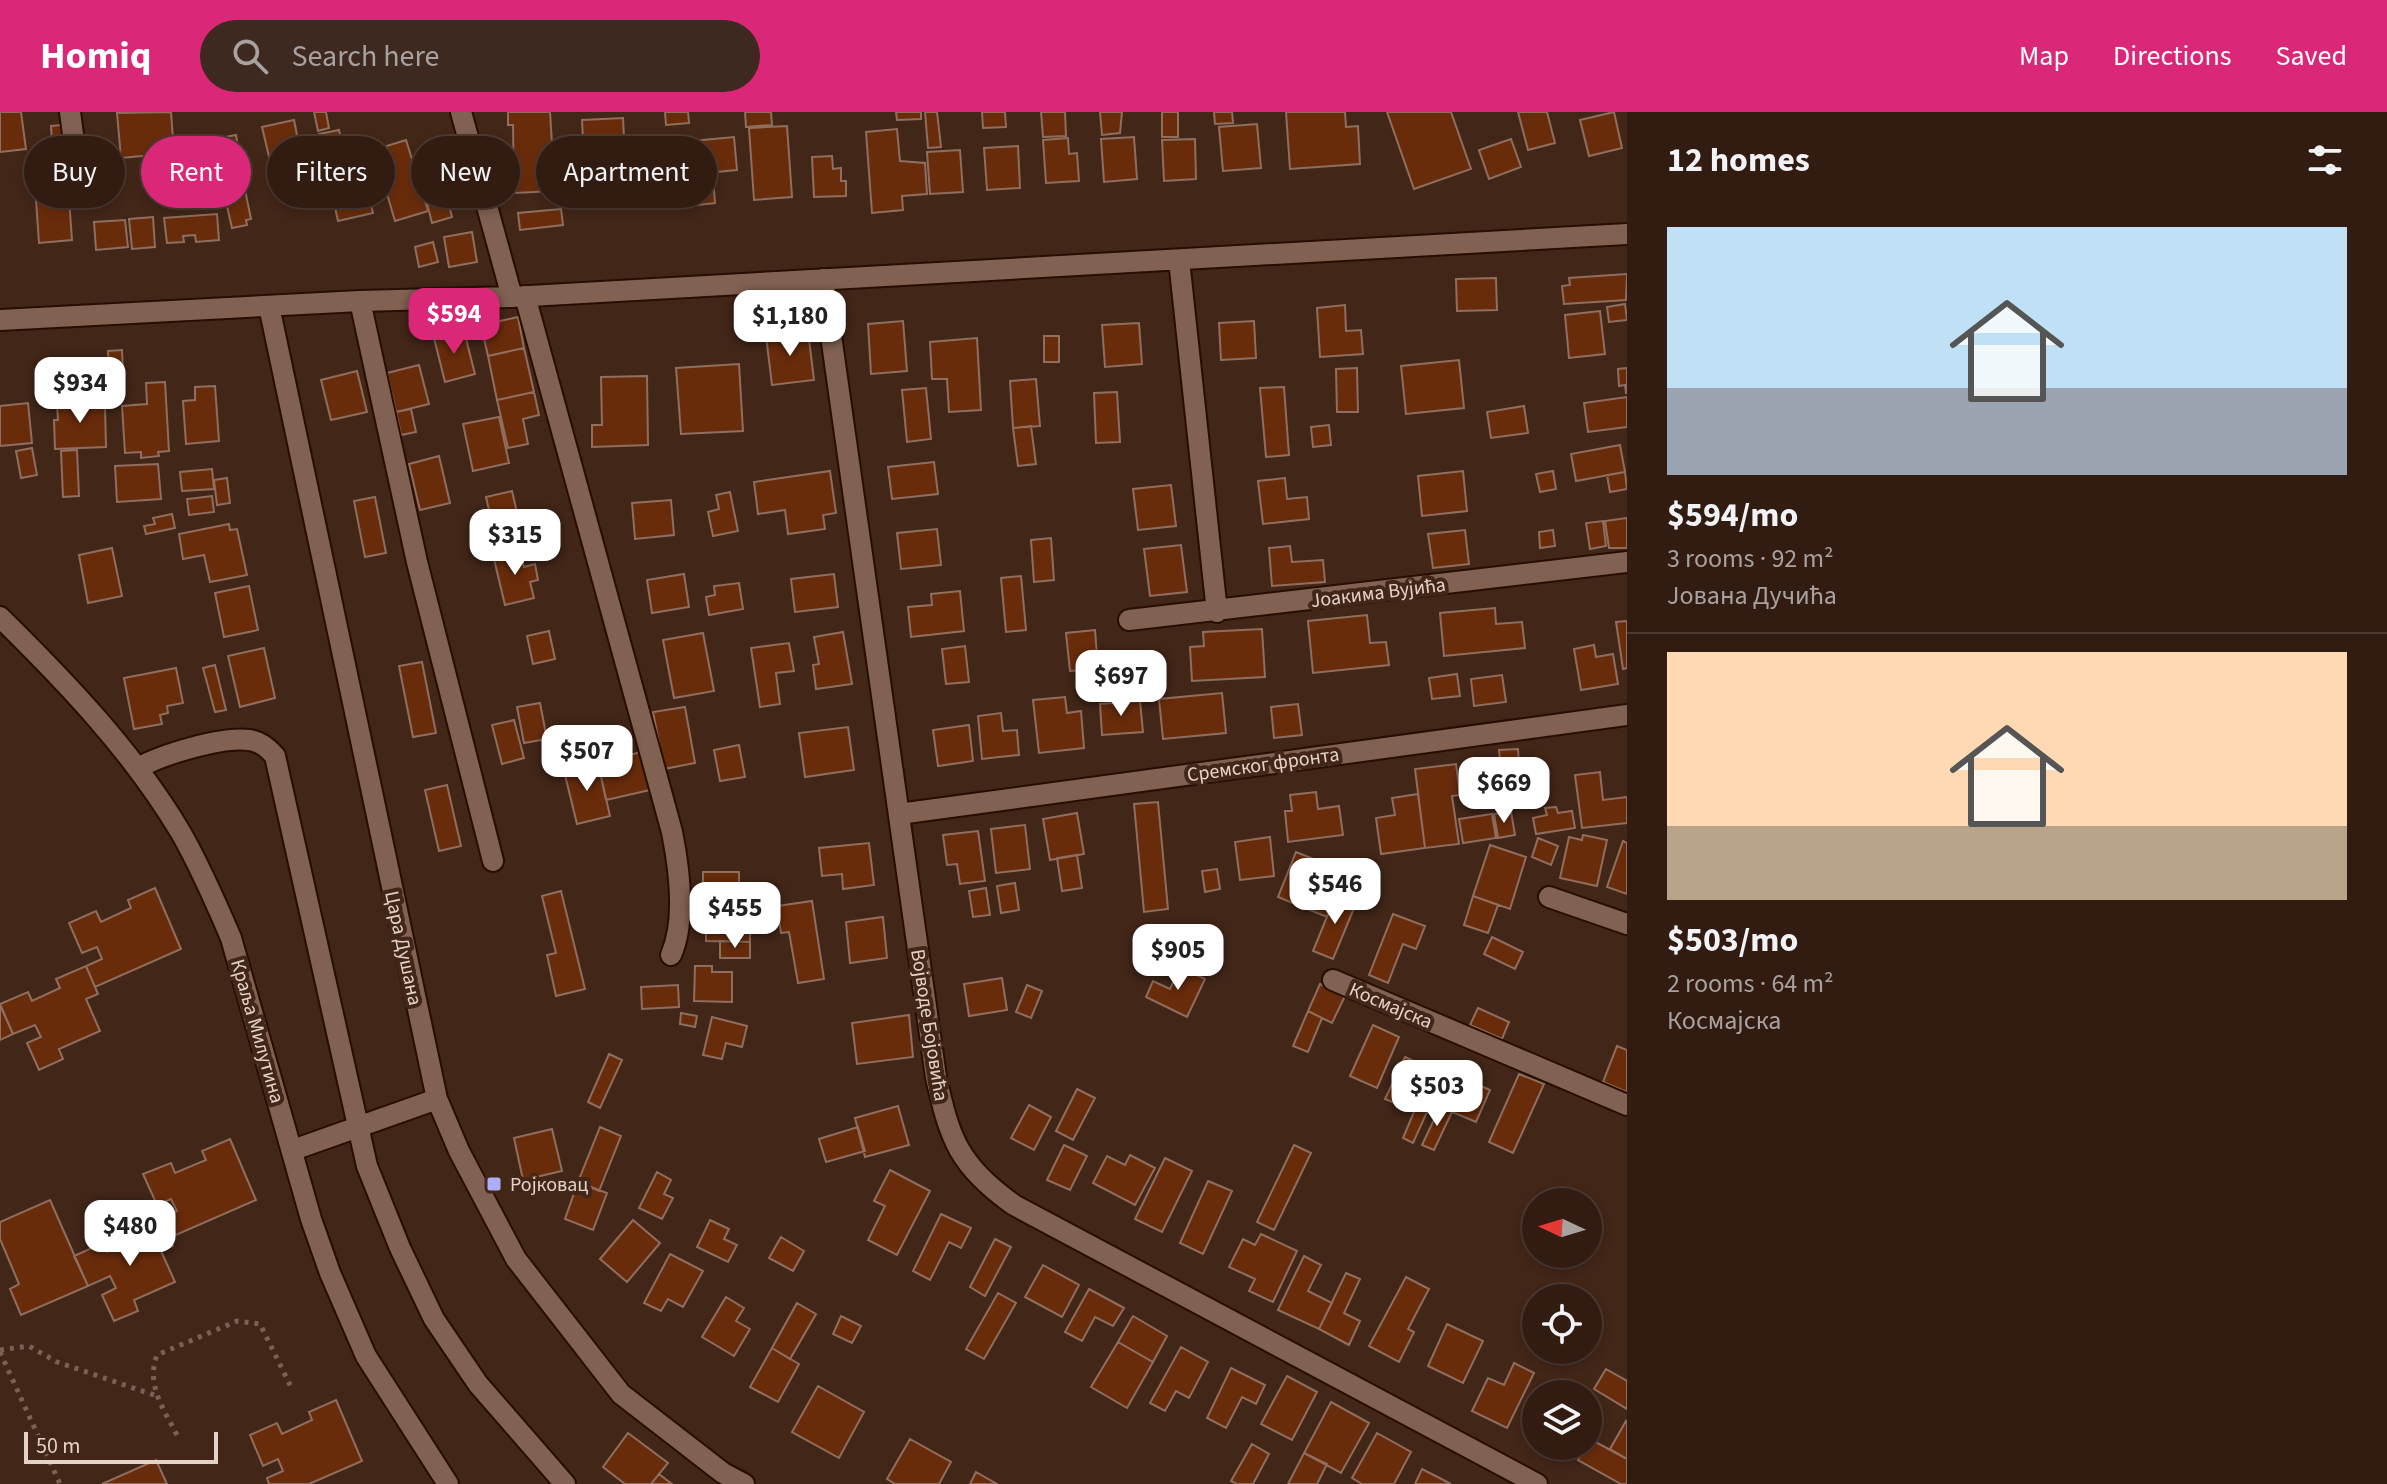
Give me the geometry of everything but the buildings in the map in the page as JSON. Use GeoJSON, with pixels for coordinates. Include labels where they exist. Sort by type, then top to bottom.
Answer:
{"type":"FeatureCollection","features":[{"type":"Feature","properties":{"kind":"street"},"geometry":{"type":"LineString","coordinates":[[70,112],[73,136]]}},
{"type":"Feature","properties":{"kind":"street"},"geometry":{"type":"LineString","coordinates":[[461,112],[518,296],[672,832],[679,893],[677,932],[671,955]]}},
{"type":"Feature","properties":{"kind":"street"},"geometry":{"type":"LineString","coordinates":[[0,320],[518,296],[1627,234]]}},
{"type":"Feature","properties":{"kind":"street"},"geometry":{"type":"LineString","coordinates":[[1179,260],[1217,612]]}},
{"type":"Feature","properties":{"kind":"street","name":"Војводе Бојовића"},"geometry":{"type":"LineString","coordinates":[[823,279],[936,1077],[947,1125],[964,1159],[989,1187],[1014,1205],[1537,1484]]}},
{"type":"Feature","properties":{"kind":"street"},"geometry":{"type":"LineString","coordinates":[[360,301],[417,562],[493,861]]}},
{"type":"Feature","properties":{"kind":"street","name":"Цара Душана"},"geometry":{"type":"LineString","coordinates":[[269,306],[437,1099],[459,1151],[516,1259],[621,1394],[723,1473],[744,1484]]}},
{"type":"Feature","properties":{"kind":"street","name":"Јоакима Вујића"},"geometry":{"type":"LineString","coordinates":[[1129,620],[1627,562]]}},
{"type":"Feature","properties":{"kind":"street","name":"Краља Милутина"},"geometry":{"type":"LineString","coordinates":[[0,617],[63,679],[138,768],[182,834],[231,938],[311,1219],[330,1273],[366,1356],[448,1484]]}},
{"type":"Feature","properties":{"kind":"street","name":"Сремског фронта"},"geometry":{"type":"LineString","coordinates":[[899,814],[1627,715]]}},
{"type":"Feature","properties":{"kind":"street"},"geometry":{"type":"LineString","coordinates":[[138,768],[176,751],[249,740],[266,746],[275,756],[357,1128],[372,1180],[434,1319],[478,1384],[565,1484]]}},
{"type":"Feature","properties":{"kind":"street"},"geometry":{"type":"LineString","coordinates":[[1549,897],[1627,924]]}},
{"type":"Feature","properties":{"kind":"street","name":"Космајска"},"geometry":{"type":"LineString","coordinates":[[1333,980],[1627,1105]]}},
{"type":"Feature","properties":{"kind":"street"},"geometry":{"type":"LineString","coordinates":[[293,1150],[437,1099]]}},
{"type":"Feature","properties":{"kind":"path"},"geometry":{"type":"LineString","coordinates":[[177,1435],[154,1388],[152,1370],[157,1355],[237,1321],[260,1324],[291,1387]]}},
{"type":"Feature","properties":{"kind":"path"},"geometry":{"type":"LineString","coordinates":[[60,1484],[0,1351],[12,1346],[29,1346],[57,1362],[158,1396]]}},
{"type":"Feature","properties":{"kind":"place","name":"Ројковац"},"geometry":{"type":"Point","coordinates":[494,1184]}}]}
